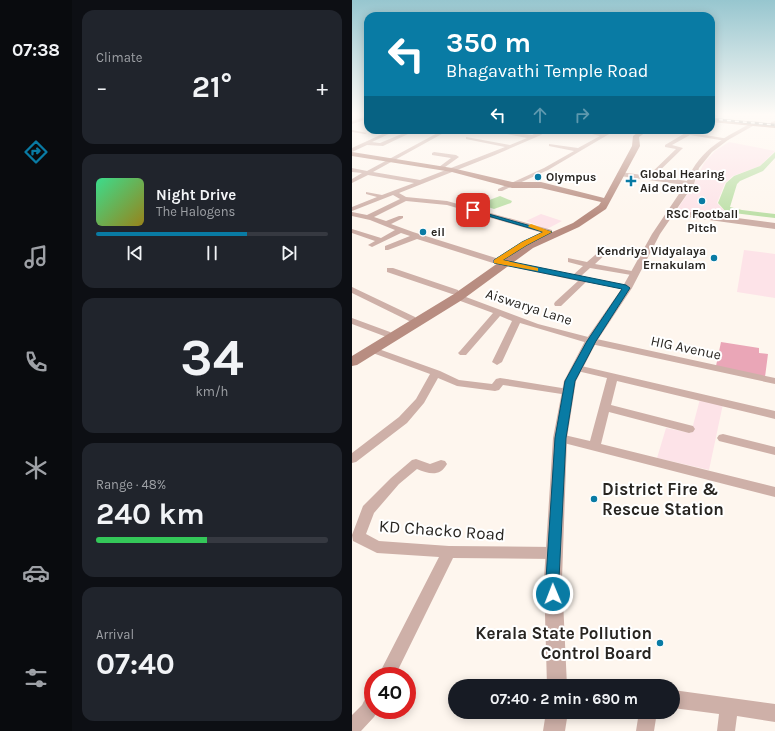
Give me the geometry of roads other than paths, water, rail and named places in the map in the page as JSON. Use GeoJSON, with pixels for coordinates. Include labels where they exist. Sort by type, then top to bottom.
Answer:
{"type":"FeatureCollection","features":[{"type":"Feature","properties":{"kind":"main road"},"geometry":{"type":"LineString","coordinates":[[352,354],[370,348],[456,295],[524,244],[576,219],[596,206],[602,201],[630,148]]}},
{"type":"Feature","properties":{"kind":"main road"},"geometry":{"type":"LineString","coordinates":[[616,174],[631,156],[635,148]]}},
{"type":"Feature","properties":{"kind":"main road"},"geometry":{"type":"LineString","coordinates":[[352,154],[452,170],[512,185],[541,185]]}},
{"type":"Feature","properties":{"kind":"main road"},"geometry":{"type":"LineString","coordinates":[[525,180],[602,201]]}},
{"type":"Feature","properties":{"kind":"main road"},"geometry":{"type":"LineString","coordinates":[[500,262],[529,246],[576,224],[603,207],[602,201]]}},
{"type":"Feature","properties":{"kind":"main road"},"geometry":{"type":"LineString","coordinates":[[352,362],[387,334],[456,295]]}},
{"type":"Feature","properties":{"kind":"street"},"geometry":{"type":"LineString","coordinates":[[352,181],[413,148]]}},
{"type":"Feature","properties":{"kind":"street"},"geometry":{"type":"LineString","coordinates":[[352,209],[504,148]]}},
{"type":"Feature","properties":{"kind":"street"},"geometry":{"type":"LineString","coordinates":[[568,148],[578,150]]}},
{"type":"Feature","properties":{"kind":"street"},"geometry":{"type":"LineString","coordinates":[[500,190],[525,180],[581,148]]}},
{"type":"Feature","properties":{"kind":"street"},"geometry":{"type":"LineString","coordinates":[[649,178],[680,148]]}},
{"type":"Feature","properties":{"kind":"street"},"geometry":{"type":"LineString","coordinates":[[557,679],[553,579],[560,438],[570,381],[591,341],[626,288],[656,234],[690,184],[696,168],[705,156],[715,148]]}},
{"type":"Feature","properties":{"kind":"street"},"geometry":{"type":"LineString","coordinates":[[434,154],[456,157],[441,168]]}},
{"type":"Feature","properties":{"kind":"street"},"geometry":{"type":"LineString","coordinates":[[352,170],[420,182]]}},
{"type":"Feature","properties":{"kind":"street"},"geometry":{"type":"LineString","coordinates":[[616,174],[690,184]]}},
{"type":"Feature","properties":{"kind":"street"},"geometry":{"type":"LineString","coordinates":[[368,193],[383,197]]}},
{"type":"Feature","properties":{"kind":"street"},"geometry":{"type":"LineString","coordinates":[[394,193],[405,199],[447,203],[549,232]]}},
{"type":"Feature","properties":{"kind":"street"},"geometry":{"type":"LineString","coordinates":[[368,217],[405,199]]}},
{"type":"Feature","properties":{"kind":"street"},"geometry":{"type":"LineString","coordinates":[[672,212],[775,226]]}},
{"type":"Feature","properties":{"kind":"street"},"geometry":{"type":"LineString","coordinates":[[352,214],[368,217],[417,236],[500,262],[626,288]]}},
{"type":"Feature","properties":{"kind":"street"},"geometry":{"type":"LineString","coordinates":[[385,224],[400,217]]}},
{"type":"Feature","properties":{"kind":"street"},"geometry":{"type":"LineString","coordinates":[[372,244],[401,230]]}},
{"type":"Feature","properties":{"kind":"street"},"geometry":{"type":"LineString","coordinates":[[352,232],[381,240]]}},
{"type":"Feature","properties":{"kind":"street"},"geometry":{"type":"LineString","coordinates":[[388,248],[417,236]]}},
{"type":"Feature","properties":{"kind":"street"},"geometry":{"type":"LineString","coordinates":[[575,277],[605,252]]}},
{"type":"Feature","properties":{"kind":"street"},"geometry":{"type":"LineString","coordinates":[[571,260],[589,266],[634,274]]}},
{"type":"Feature","properties":{"kind":"street","name":"Aiswarya Lane"},"geometry":{"type":"LineString","coordinates":[[390,270],[517,320],[591,341]]}},
{"type":"Feature","properties":{"kind":"street"},"geometry":{"type":"LineString","coordinates":[[558,304],[585,279]]}},
{"type":"Feature","properties":{"kind":"street"},"geometry":{"type":"LineString","coordinates":[[352,290],[412,319]]}},
{"type":"Feature","properties":{"kind":"street"},"geometry":{"type":"LineString","coordinates":[[463,353],[498,313]]}},
{"type":"Feature","properties":{"kind":"street"},"geometry":{"type":"LineString","coordinates":[[497,362],[517,320]]}},
{"type":"Feature","properties":{"kind":"street"},"geometry":{"type":"LineString","coordinates":[[352,321],[387,334]]}},
{"type":"Feature","properties":{"kind":"street","name":"HIG Avenue"},"geometry":{"type":"LineString","coordinates":[[591,341],[775,382]]}},
{"type":"Feature","properties":{"kind":"street"},"geometry":{"type":"LineString","coordinates":[[370,348],[436,373],[457,383],[495,388],[500,381],[568,392]]}},
{"type":"Feature","properties":{"kind":"street"},"geometry":{"type":"LineString","coordinates":[[577,368],[775,415]]}},
{"type":"Feature","properties":{"kind":"street"},"geometry":{"type":"LineString","coordinates":[[352,460],[403,420],[412,411],[420,401],[436,373]]}},
{"type":"Feature","properties":{"kind":"street"},"geometry":{"type":"LineString","coordinates":[[595,445],[613,377]]}},
{"type":"Feature","properties":{"kind":"street"},"geometry":{"type":"LineString","coordinates":[[604,407],[688,429]]}},
{"type":"Feature","properties":{"kind":"street"},"geometry":{"type":"LineString","coordinates":[[560,438],[595,445],[775,492]]}},
{"type":"Feature","properties":{"kind":"street"},"geometry":{"type":"LineString","coordinates":[[723,438],[775,451]]}},
{"type":"Feature","properties":{"kind":"street","name":"KD Chacko Road"},"geometry":{"type":"LineString","coordinates":[[441,464],[436,469],[429,469],[416,463],[395,481],[368,510],[355,540],[377,547],[449,552],[555,553]]}},
{"type":"Feature","properties":{"kind":"street"},"geometry":{"type":"LineString","coordinates":[[391,667],[449,552]]}},
{"type":"Feature","properties":{"kind":"street"},"geometry":{"type":"LineString","coordinates":[[680,700],[775,713]]}},
{"type":"Feature","properties":{"kind":"street"},"geometry":{"type":"LineString","coordinates":[[726,731],[729,706]]}},
{"type":"Feature","properties":{"kind":"street"},"geometry":{"type":"LineString","coordinates":[[352,728],[364,715]]}},
{"type":"Feature","properties":{"kind":"street"},"geometry":{"type":"LineString","coordinates":[[554,731],[556,719]]}},
{"type":"Feature","properties":{"kind":"street"},"geometry":{"type":"LineString","coordinates":[[645,731],[647,719]]}},
{"type":"Feature","properties":{"kind":"place","name":"Olympus"},"geometry":{"type":"Point","coordinates":[538,177]}},
{"type":"Feature","properties":{"kind":"place","name":"Global Hearing Aid Centre"},"geometry":{"type":"Point","coordinates":[631,181]}},
{"type":"Feature","properties":{"kind":"place","name":"RSC Football Pitch"},"geometry":{"type":"Point","coordinates":[702,201]}},
{"type":"Feature","properties":{"kind":"place","name":"eil"},"geometry":{"type":"Point","coordinates":[423,232]}},
{"type":"Feature","properties":{"kind":"place","name":"Kendriya Vidyalaya Ernakulam"},"geometry":{"type":"Point","coordinates":[714,258]}},
{"type":"Feature","properties":{"kind":"place","name":"District Fire & Rescue Station"},"geometry":{"type":"Point","coordinates":[594,499]}},
{"type":"Feature","properties":{"kind":"place","name":"Kerala State Pollution Control Board"},"geometry":{"type":"Point","coordinates":[660,643]}}]}
